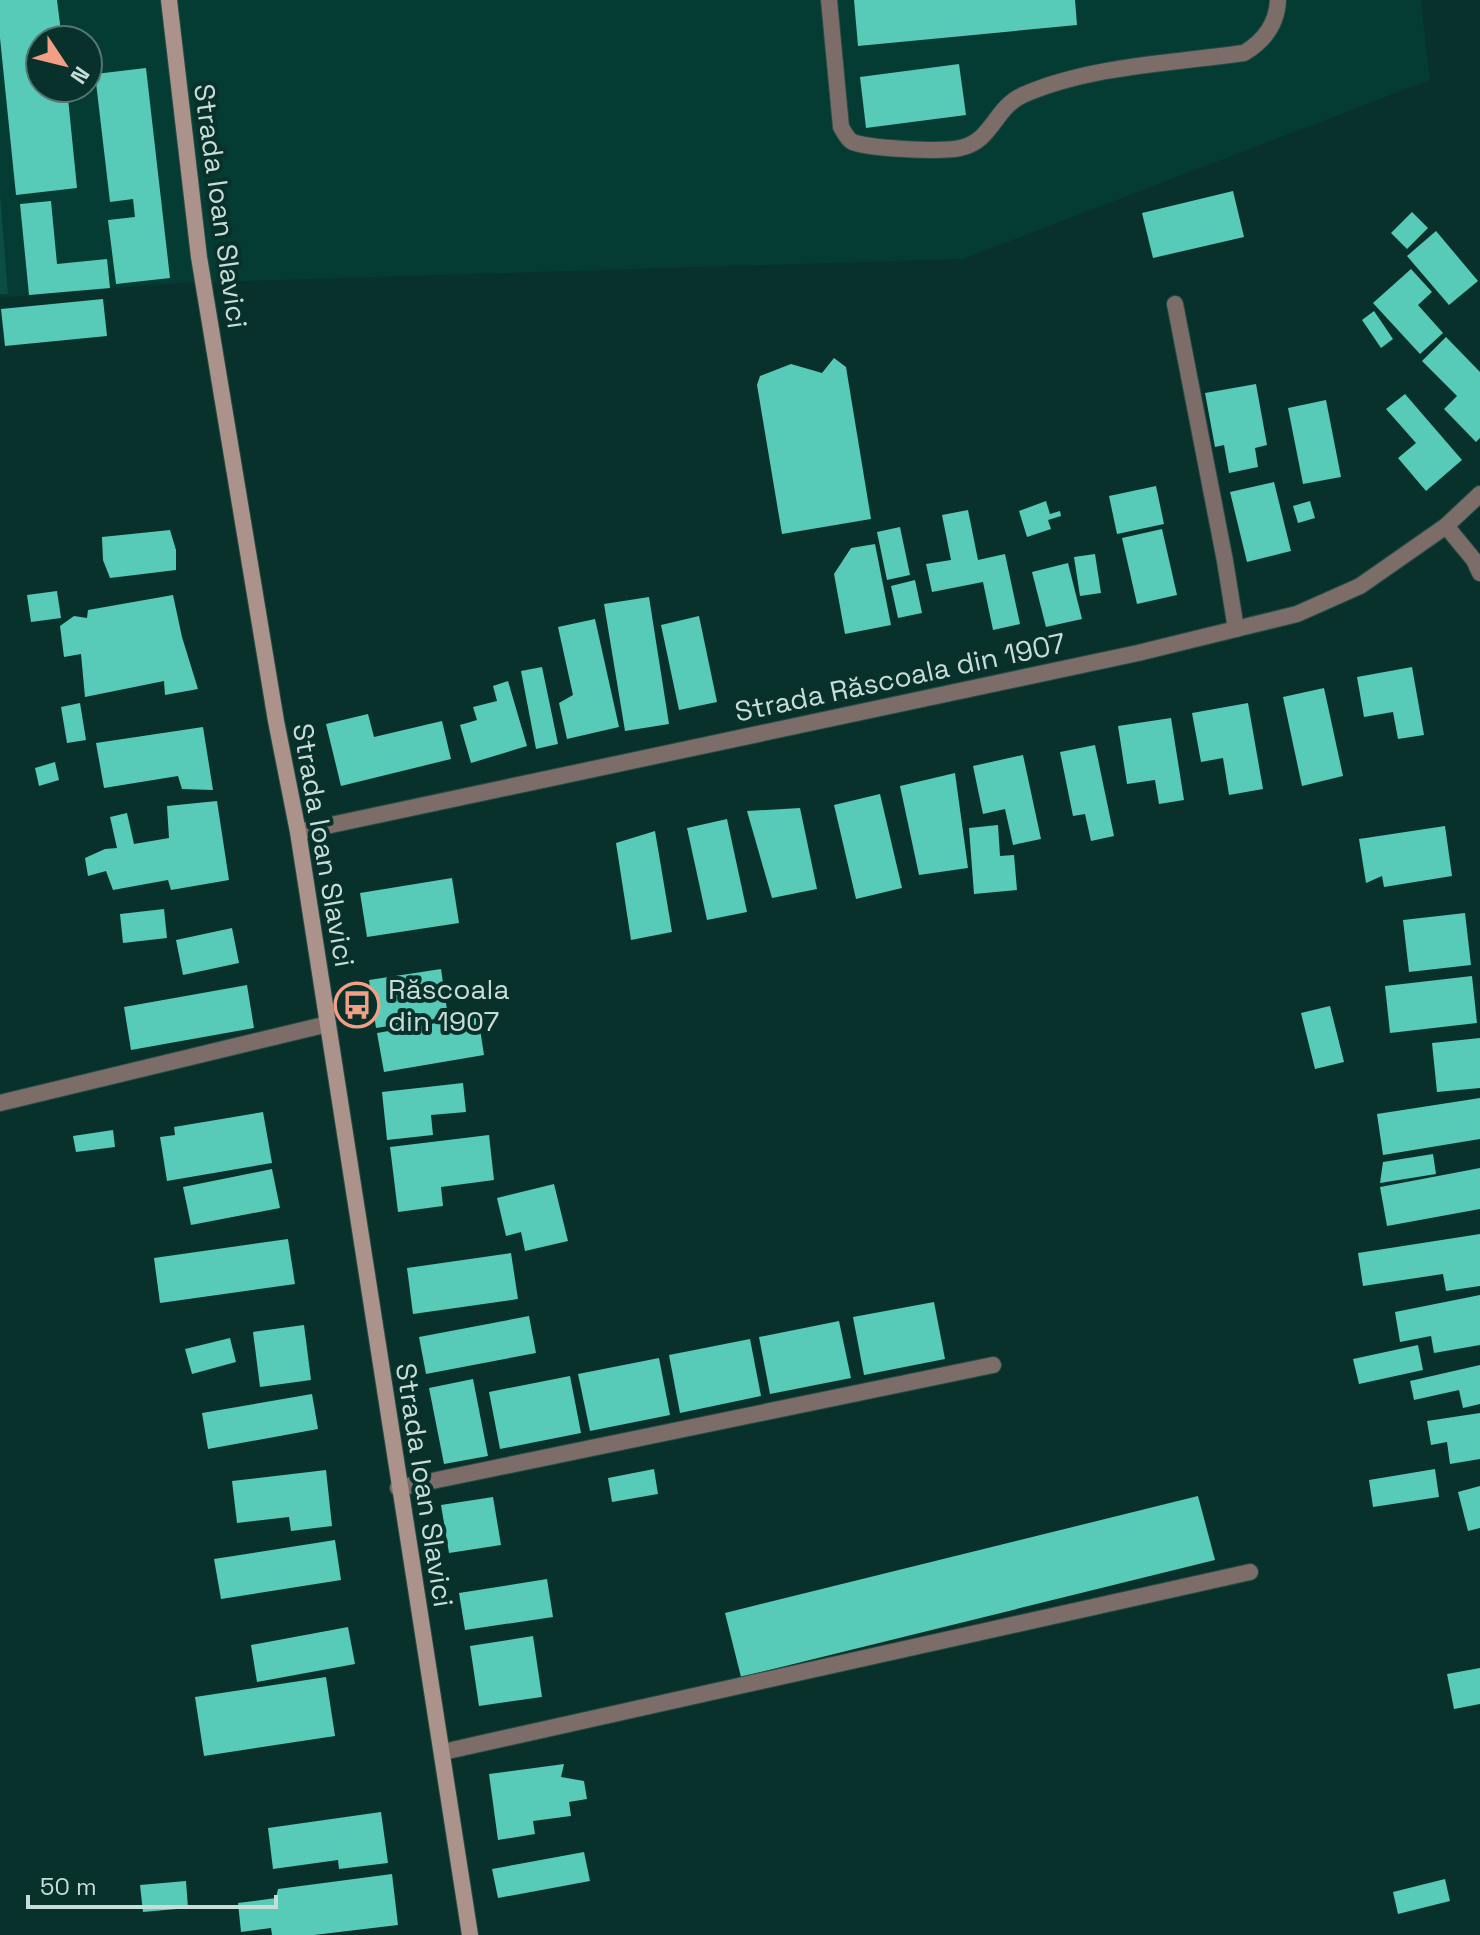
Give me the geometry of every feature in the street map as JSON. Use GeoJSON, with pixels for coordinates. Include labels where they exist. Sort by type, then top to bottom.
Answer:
{"type":"FeatureCollection","features":[{"type":"Feature","properties":{"kind":"main road","name":"Strada Ioan Slavici"},"geometry":{"type":"LineString","coordinates":[[169,0],[199,257],[276,721],[298,832],[470,1935]]}},
{"type":"Feature","properties":{"kind":"street"},"geometry":{"type":"LineString","coordinates":[[829,0],[841,127],[849,140],[865,147],[957,149],[978,142],[1013,101],[1024,95],[1088,75],[1244,53],[1257,45],[1270,30],[1278,0]]}},
{"type":"Feature","properties":{"kind":"street"},"geometry":{"type":"LineString","coordinates":[[1175,304],[1236,629]]}},
{"type":"Feature","properties":{"kind":"street","name":"Strada Răscoala din 1907"},"geometry":{"type":"LineString","coordinates":[[298,832],[1106,660],[1297,614],[1360,586],[1446,526],[1480,494]]}},
{"type":"Feature","properties":{"kind":"street"},"geometry":{"type":"LineString","coordinates":[[1446,526],[1474,560],[1480,573]]}},
{"type":"Feature","properties":{"kind":"street"},"geometry":{"type":"LineString","coordinates":[[0,1103],[328,1024]]}},
{"type":"Feature","properties":{"kind":"street"},"geometry":{"type":"LineString","coordinates":[[398,1488],[993,1365]]}},
{"type":"Feature","properties":{"kind":"street"},"geometry":{"type":"LineString","coordinates":[[443,1752],[1250,1572]]}},
{"type":"Feature","properties":{"kind":"shaded area"},"geometry":{"type":"Polygon","coordinates":[[[0,0],[1421,0],[1430,80],[963,259],[180,283],[0,298],[0,0]]]}},
{"type":"Feature","properties":{"kind":"shaded area"},"geometry":{"type":"Polygon","coordinates":[[[0,194],[8,294],[0,294],[0,194]]]}},
{"type":"Feature","properties":{"kind":"building"},"geometry":{"type":"Polygon","coordinates":[[[0,0],[57,0],[60,24],[24,24],[24,104],[69,104],[77,188],[16,195],[0,38],[0,0]]]}},
{"type":"Feature","properties":{"kind":"building"},"geometry":{"type":"Polygon","coordinates":[[[854,0],[1075,0],[1077,25],[858,46],[854,0]]]}},
{"type":"Feature","properties":{"kind":"building"},"geometry":{"type":"Polygon","coordinates":[[[959,64],[966,115],[866,128],[860,77],[959,64]]]}},
{"type":"Feature","properties":{"kind":"building"},"geometry":{"type":"Polygon","coordinates":[[[146,68],[170,278],[116,284],[108,220],[135,217],[133,199],[110,202],[99,104],[104,104],[104,73],[146,68]]]}},
{"type":"Feature","properties":{"kind":"building"},"geometry":{"type":"Polygon","coordinates":[[[1233,191],[1244,237],[1153,258],[1142,213],[1233,191]]]}},
{"type":"Feature","properties":{"kind":"building"},"geometry":{"type":"Polygon","coordinates":[[[51,201],[57,264],[107,259],[110,288],[29,295],[20,204],[51,201]]]}},
{"type":"Feature","properties":{"kind":"building"},"geometry":{"type":"Polygon","coordinates":[[[1412,212],[1428,228],[1407,249],[1391,233],[1412,212]]]}},
{"type":"Feature","properties":{"kind":"building"},"geometry":{"type":"Polygon","coordinates":[[[1436,231],[1478,281],[1449,305],[1407,256],[1436,231]]]}},
{"type":"Feature","properties":{"kind":"building"},"geometry":{"type":"Polygon","coordinates":[[[1411,269],[1432,292],[1418,305],[1443,333],[1420,354],[1373,303],[1411,269]]]}},
{"type":"Feature","properties":{"kind":"building"},"geometry":{"type":"Polygon","coordinates":[[[103,299],[107,336],[5,346],[1,309],[103,299]]]}},
{"type":"Feature","properties":{"kind":"building"},"geometry":{"type":"Polygon","coordinates":[[[1374,311],[1393,339],[1381,348],[1362,320],[1374,311]]]}},
{"type":"Feature","properties":{"kind":"building"},"geometry":{"type":"Polygon","coordinates":[[[1446,337],[1480,372],[1480,438],[1476,442],[1444,409],[1457,396],[1422,361],[1446,337]]]}},
{"type":"Feature","properties":{"kind":"building"},"geometry":{"type":"Polygon","coordinates":[[[834,358],[846,367],[871,519],[782,534],[757,385],[760,376],[791,364],[822,373],[834,358]]]}},
{"type":"Feature","properties":{"kind":"building"},"geometry":{"type":"Polygon","coordinates":[[[1256,384],[1267,445],[1255,448],[1258,467],[1229,473],[1224,445],[1215,447],[1205,393],[1256,384]]]}},
{"type":"Feature","properties":{"kind":"building"},"geometry":{"type":"Polygon","coordinates":[[[1405,394],[1462,460],[1426,491],[1398,458],[1416,443],[1386,409],[1405,394]]]}},
{"type":"Feature","properties":{"kind":"building"},"geometry":{"type":"Polygon","coordinates":[[[1326,400],[1341,477],[1303,484],[1288,408],[1326,400]]]}},
{"type":"Feature","properties":{"kind":"building"},"geometry":{"type":"Polygon","coordinates":[[[1274,482],[1291,551],[1247,562],[1230,492],[1274,482]]]}},
{"type":"Feature","properties":{"kind":"building"},"geometry":{"type":"Polygon","coordinates":[[[1156,486],[1164,524],[1117,534],[1109,496],[1156,486]]]}},
{"type":"Feature","properties":{"kind":"building"},"geometry":{"type":"Polygon","coordinates":[[[1046,501],[1050,514],[1060,511],[1061,516],[1048,520],[1051,529],[1027,537],[1019,511],[1046,501]]]}},
{"type":"Feature","properties":{"kind":"building"},"geometry":{"type":"Polygon","coordinates":[[[1310,501],[1315,518],[1298,523],[1293,506],[1310,501]]]}},
{"type":"Feature","properties":{"kind":"building"},"geometry":{"type":"Polygon","coordinates":[[[968,510],[978,560],[1005,554],[1020,624],[993,630],[983,582],[932,592],[926,564],[951,560],[942,515],[968,510]]]}},
{"type":"Feature","properties":{"kind":"building"},"geometry":{"type":"Polygon","coordinates":[[[900,527],[910,575],[887,580],[877,532],[900,527]]]}},
{"type":"Feature","properties":{"kind":"building"},"geometry":{"type":"Polygon","coordinates":[[[1162,529],[1177,595],[1137,604],[1122,538],[1162,529]]]}},
{"type":"Feature","properties":{"kind":"building"},"geometry":{"type":"Polygon","coordinates":[[[170,530],[176,550],[176,570],[110,578],[103,560],[102,537],[170,530]]]}},
{"type":"Feature","properties":{"kind":"building"},"geometry":{"type":"Polygon","coordinates":[[[875,544],[891,625],[845,634],[834,574],[851,548],[875,544]]]}},
{"type":"Feature","properties":{"kind":"building"},"geometry":{"type":"Polygon","coordinates":[[[1095,554],[1101,593],[1080,596],[1074,557],[1095,554]]]}},
{"type":"Feature","properties":{"kind":"building"},"geometry":{"type":"Polygon","coordinates":[[[1068,563],[1082,619],[1046,627],[1032,572],[1068,563]]]}},
{"type":"Feature","properties":{"kind":"building"},"geometry":{"type":"Polygon","coordinates":[[[915,580],[922,613],[898,618],[891,586],[915,580]]]}},
{"type":"Feature","properties":{"kind":"building"},"geometry":{"type":"Polygon","coordinates":[[[57,591],[61,618],[31,622],[27,595],[57,591]]]}},
{"type":"Feature","properties":{"kind":"building"},"geometry":{"type":"Polygon","coordinates":[[[173,595],[198,689],[165,695],[164,681],[85,697],[81,654],[64,657],[60,626],[74,616],[87,618],[88,610],[173,595]]]}},
{"type":"Feature","properties":{"kind":"building"},"geometry":{"type":"Polygon","coordinates":[[[649,597],[669,724],[625,731],[604,604],[649,597]]]}},
{"type":"Feature","properties":{"kind":"building"},"geometry":{"type":"Polygon","coordinates":[[[699,616],[717,702],[679,710],[661,625],[699,616]]]}},
{"type":"Feature","properties":{"kind":"building"},"geometry":{"type":"Polygon","coordinates":[[[595,619],[619,727],[567,739],[559,703],[573,695],[558,627],[595,619]]]}},
{"type":"Feature","properties":{"kind":"building"},"geometry":{"type":"Polygon","coordinates":[[[542,667],[558,744],[536,749],[521,671],[542,667]]]}},
{"type":"Feature","properties":{"kind":"building"},"geometry":{"type":"Polygon","coordinates":[[[1412,667],[1424,735],[1398,739],[1393,712],[1364,717],[1357,677],[1412,667]]]}},
{"type":"Feature","properties":{"kind":"building"},"geometry":{"type":"Polygon","coordinates":[[[508,681],[527,746],[471,763],[460,725],[477,720],[473,707],[497,701],[493,686],[508,681]]]}},
{"type":"Feature","properties":{"kind":"building"},"geometry":{"type":"Polygon","coordinates":[[[1324,688],[1343,776],[1302,786],[1283,697],[1324,688]]]}},
{"type":"Feature","properties":{"kind":"building"},"geometry":{"type":"Polygon","coordinates":[[[80,703],[86,740],[67,743],[61,707],[80,703]]]}},
{"type":"Feature","properties":{"kind":"building"},"geometry":{"type":"Polygon","coordinates":[[[1248,703],[1263,789],[1229,795],[1223,758],[1201,762],[1192,713],[1248,703]]]}},
{"type":"Feature","properties":{"kind":"building"},"geometry":{"type":"Polygon","coordinates":[[[368,714],[374,737],[442,721],[451,759],[341,786],[326,724],[368,714]]]}},
{"type":"Feature","properties":{"kind":"building"},"geometry":{"type":"Polygon","coordinates":[[[1171,718],[1184,800],[1159,804],[1155,780],[1127,784],[1118,726],[1171,718]]]}},
{"type":"Feature","properties":{"kind":"building"},"geometry":{"type":"Polygon","coordinates":[[[203,727],[213,790],[182,789],[178,776],[104,788],[96,743],[203,727]]]}},
{"type":"Feature","properties":{"kind":"building"},"geometry":{"type":"Polygon","coordinates":[[[1095,745],[1114,836],[1091,841],[1085,814],[1073,816],[1060,752],[1095,745]]]}},
{"type":"Feature","properties":{"kind":"building"},"geometry":{"type":"Polygon","coordinates":[[[1023,755],[1041,839],[1013,845],[1005,809],[983,814],[973,766],[1023,755]]]}},
{"type":"Feature","properties":{"kind":"building"},"geometry":{"type":"Polygon","coordinates":[[[55,762],[59,780],[39,786],[35,768],[55,762]]]}},
{"type":"Feature","properties":{"kind":"building"},"geometry":{"type":"Polygon","coordinates":[[[955,773],[968,868],[919,875],[900,786],[955,773]]]}},
{"type":"Feature","properties":{"kind":"building"},"geometry":{"type":"Polygon","coordinates":[[[880,794],[902,888],[856,899],[834,805],[880,794]]]}},
{"type":"Feature","properties":{"kind":"building"},"geometry":{"type":"Polygon","coordinates":[[[217,801],[229,880],[171,890],[168,880],[113,890],[106,871],[88,876],[85,858],[105,849],[117,848],[110,817],[127,813],[134,844],[169,838],[167,806],[217,801]]]}},
{"type":"Feature","properties":{"kind":"building"},"geometry":{"type":"Polygon","coordinates":[[[800,808],[817,889],[772,898],[747,811],[800,808]]]}},
{"type":"Feature","properties":{"kind":"building"},"geometry":{"type":"Polygon","coordinates":[[[727,819],[747,912],[707,920],[687,828],[727,819]]]}},
{"type":"Feature","properties":{"kind":"building"},"geometry":{"type":"Polygon","coordinates":[[[998,825],[1000,856],[1014,855],[1017,890],[974,894],[969,828],[998,825]]]}},
{"type":"Feature","properties":{"kind":"building"},"geometry":{"type":"Polygon","coordinates":[[[1445,826],[1452,876],[1384,887],[1382,876],[1366,883],[1359,839],[1445,826]]]}},
{"type":"Feature","properties":{"kind":"building"},"geometry":{"type":"Polygon","coordinates":[[[655,831],[672,932],[631,940],[616,843],[655,831]]]}},
{"type":"Feature","properties":{"kind":"building"},"geometry":{"type":"Polygon","coordinates":[[[452,878],[459,923],[367,937],[360,893],[452,878]]]}},
{"type":"Feature","properties":{"kind":"building"},"geometry":{"type":"Polygon","coordinates":[[[164,909],[167,938],[123,943],[120,914],[164,909]]]}},
{"type":"Feature","properties":{"kind":"building"},"geometry":{"type":"Polygon","coordinates":[[[1465,913],[1471,965],[1409,972],[1403,920],[1465,913]]]}},
{"type":"Feature","properties":{"kind":"building"},"geometry":{"type":"Polygon","coordinates":[[[232,928],[239,963],[183,975],[176,940],[232,928]]]}},
{"type":"Feature","properties":{"kind":"building"},"geometry":{"type":"Polygon","coordinates":[[[441,969],[448,1017],[376,1028],[369,980],[441,969]]]}},
{"type":"Feature","properties":{"kind":"building"},"geometry":{"type":"Polygon","coordinates":[[[1472,976],[1477,1023],[1390,1033],[1385,986],[1472,976]]]}},
{"type":"Feature","properties":{"kind":"building"},"geometry":{"type":"Polygon","coordinates":[[[247,985],[254,1028],[131,1050],[124,1007],[247,985]]]}},
{"type":"Feature","properties":{"kind":"building"},"geometry":{"type":"Polygon","coordinates":[[[1330,1006],[1344,1062],[1315,1069],[1301,1013],[1330,1006]]]}},
{"type":"Feature","properties":{"kind":"building"},"geometry":{"type":"Polygon","coordinates":[[[478,1016],[484,1055],[384,1072],[377,1033],[478,1016]]]}},
{"type":"Feature","properties":{"kind":"building"},"geometry":{"type":"Polygon","coordinates":[[[1480,1038],[1480,1088],[1437,1092],[1432,1043],[1480,1038]]]}},
{"type":"Feature","properties":{"kind":"building"},"geometry":{"type":"Polygon","coordinates":[[[463,1083],[466,1112],[431,1115],[433,1135],[387,1140],[382,1092],[463,1083]]]}},
{"type":"Feature","properties":{"kind":"building"},"geometry":{"type":"Polygon","coordinates":[[[1480,1098],[1480,1139],[1383,1155],[1377,1114],[1480,1098]]]}},
{"type":"Feature","properties":{"kind":"building"},"geometry":{"type":"Polygon","coordinates":[[[263,1112],[272,1163],[167,1181],[160,1137],[175,1135],[174,1127],[263,1112]]]}},
{"type":"Feature","properties":{"kind":"building"},"geometry":{"type":"Polygon","coordinates":[[[113,1130],[115,1147],[76,1152],[73,1136],[113,1130]]]}},
{"type":"Feature","properties":{"kind":"building"},"geometry":{"type":"Polygon","coordinates":[[[489,1135],[494,1180],[441,1187],[443,1206],[398,1212],[390,1147],[489,1135]]]}},
{"type":"Feature","properties":{"kind":"building"},"geometry":{"type":"Polygon","coordinates":[[[1433,1154],[1436,1174],[1380,1183],[1383,1162],[1433,1154]]]}},
{"type":"Feature","properties":{"kind":"building"},"geometry":{"type":"Polygon","coordinates":[[[1480,1168],[1480,1209],[1387,1226],[1380,1187],[1480,1168]]]}},
{"type":"Feature","properties":{"kind":"building"},"geometry":{"type":"Polygon","coordinates":[[[272,1169],[280,1208],[191,1225],[183,1187],[272,1169]]]}},
{"type":"Feature","properties":{"kind":"building"},"geometry":{"type":"Polygon","coordinates":[[[554,1184],[568,1241],[525,1251],[521,1232],[506,1236],[497,1198],[554,1184]]]}},
{"type":"Feature","properties":{"kind":"building"},"geometry":{"type":"Polygon","coordinates":[[[1480,1234],[1480,1286],[1446,1291],[1443,1274],[1363,1286],[1358,1253],[1480,1234]]]}},
{"type":"Feature","properties":{"kind":"building"},"geometry":{"type":"Polygon","coordinates":[[[288,1239],[295,1284],[160,1303],[154,1258],[288,1239]]]}},
{"type":"Feature","properties":{"kind":"building"},"geometry":{"type":"Polygon","coordinates":[[[511,1253],[518,1299],[413,1314],[407,1268],[511,1253]]]}},
{"type":"Feature","properties":{"kind":"building"},"geometry":{"type":"Polygon","coordinates":[[[1480,1295],[1480,1345],[1434,1353],[1431,1336],[1400,1342],[1395,1312],[1480,1295]]]}},
{"type":"Feature","properties":{"kind":"building"},"geometry":{"type":"Polygon","coordinates":[[[934,1302],[945,1359],[864,1375],[853,1317],[934,1302]]]}},
{"type":"Feature","properties":{"kind":"building"},"geometry":{"type":"Polygon","coordinates":[[[529,1316],[536,1353],[426,1374],[419,1337],[529,1316]]]}},
{"type":"Feature","properties":{"kind":"building"},"geometry":{"type":"Polygon","coordinates":[[[839,1321],[851,1378],[770,1394],[759,1337],[839,1321]]]}},
{"type":"Feature","properties":{"kind":"building"},"geometry":{"type":"Polygon","coordinates":[[[304,1325],[311,1380],[260,1387],[253,1332],[304,1325]]]}},
{"type":"Feature","properties":{"kind":"building"},"geometry":{"type":"Polygon","coordinates":[[[230,1338],[236,1362],[192,1374],[185,1349],[230,1338]]]}},
{"type":"Feature","properties":{"kind":"building"},"geometry":{"type":"Polygon","coordinates":[[[750,1339],[761,1396],[680,1413],[669,1355],[750,1339]]]}},
{"type":"Feature","properties":{"kind":"building"},"geometry":{"type":"Polygon","coordinates":[[[1418,1345],[1423,1370],[1359,1384],[1353,1359],[1418,1345]]]}},
{"type":"Feature","properties":{"kind":"building"},"geometry":{"type":"Polygon","coordinates":[[[659,1358],[670,1415],[590,1431],[578,1374],[659,1358]]]}},
{"type":"Feature","properties":{"kind":"building"},"geometry":{"type":"Polygon","coordinates":[[[1480,1365],[1480,1404],[1463,1408],[1459,1390],[1414,1400],[1410,1381],[1480,1365]]]}},
{"type":"Feature","properties":{"kind":"building"},"geometry":{"type":"Polygon","coordinates":[[[570,1376],[581,1433],[500,1449],[489,1392],[570,1376]]]}},
{"type":"Feature","properties":{"kind":"building"},"geometry":{"type":"Polygon","coordinates":[[[473,1379],[488,1456],[444,1464],[429,1388],[473,1379]]]}},
{"type":"Feature","properties":{"kind":"building"},"geometry":{"type":"Polygon","coordinates":[[[312,1394],[318,1429],[208,1449],[202,1413],[312,1394]]]}},
{"type":"Feature","properties":{"kind":"building"},"geometry":{"type":"Polygon","coordinates":[[[1480,1413],[1480,1459],[1450,1464],[1447,1442],[1431,1445],[1427,1421],[1480,1413]]]}},
{"type":"Feature","properties":{"kind":"building"},"geometry":{"type":"Polygon","coordinates":[[[654,1469],[658,1494],[612,1502],[608,1478],[654,1469]]]}},
{"type":"Feature","properties":{"kind":"building"},"geometry":{"type":"Polygon","coordinates":[[[1435,1469],[1439,1497],[1373,1507],[1369,1480],[1435,1469]]]}},
{"type":"Feature","properties":{"kind":"building"},"geometry":{"type":"Polygon","coordinates":[[[326,1470],[332,1526],[291,1531],[289,1517],[237,1523],[232,1481],[326,1470]]]}},
{"type":"Feature","properties":{"kind":"building"},"geometry":{"type":"Polygon","coordinates":[[[1480,1486],[1480,1528],[1468,1531],[1458,1492],[1480,1486]]]}},
{"type":"Feature","properties":{"kind":"building"},"geometry":{"type":"Polygon","coordinates":[[[1198,1496],[1215,1560],[741,1677],[725,1613],[1198,1496]]]}},
{"type":"Feature","properties":{"kind":"building"},"geometry":{"type":"Polygon","coordinates":[[[493,1497],[501,1545],[449,1553],[441,1505],[493,1497]]]}},
{"type":"Feature","properties":{"kind":"building"},"geometry":{"type":"Polygon","coordinates":[[[335,1540],[341,1580],[221,1599],[214,1559],[335,1540]]]}},
{"type":"Feature","properties":{"kind":"building"},"geometry":{"type":"Polygon","coordinates":[[[547,1579],[553,1617],[465,1630],[459,1593],[547,1579]]]}},
{"type":"Feature","properties":{"kind":"building"},"geometry":{"type":"Polygon","coordinates":[[[348,1627],[355,1664],[257,1682],[251,1645],[348,1627]]]}},
{"type":"Feature","properties":{"kind":"building"},"geometry":{"type":"Polygon","coordinates":[[[533,1636],[542,1697],[479,1706],[470,1646],[533,1636]]]}},
{"type":"Feature","properties":{"kind":"building"},"geometry":{"type":"Polygon","coordinates":[[[1480,1668],[1480,1704],[1454,1709],[1447,1674],[1480,1668]]]}},
{"type":"Feature","properties":{"kind":"building"},"geometry":{"type":"Polygon","coordinates":[[[326,1677],[335,1736],[204,1756],[195,1697],[326,1677]]]}},
{"type":"Feature","properties":{"kind":"building"},"geometry":{"type":"Polygon","coordinates":[[[564,1764],[561,1777],[584,1781],[587,1799],[569,1802],[571,1816],[533,1821],[535,1834],[498,1840],[489,1774],[564,1764]]]}},
{"type":"Feature","properties":{"kind":"building"},"geometry":{"type":"Polygon","coordinates":[[[381,1812],[388,1863],[339,1869],[338,1860],[273,1869],[268,1828],[381,1812]]]}},
{"type":"Feature","properties":{"kind":"building"},"geometry":{"type":"Polygon","coordinates":[[[584,1852],[590,1881],[498,1898],[492,1869],[584,1852]]]}},
{"type":"Feature","properties":{"kind":"building"},"geometry":{"type":"Polygon","coordinates":[[[392,1874],[398,1925],[314,1935],[272,1935],[271,1928],[241,1932],[238,1903],[276,1898],[278,1889],[392,1874]]]}},
{"type":"Feature","properties":{"kind":"building"},"geometry":{"type":"Polygon","coordinates":[[[1445,1879],[1450,1901],[1398,1914],[1393,1892],[1445,1879]]]}},
{"type":"Feature","properties":{"kind":"building"},"geometry":{"type":"Polygon","coordinates":[[[186,1881],[188,1908],[143,1912],[140,1885],[186,1881]]]}},
{"type":"Feature","properties":{"kind":"place","name":"Răscoala din 1907"},"geometry":{"type":"Point","coordinates":[357,1005]}}]}
